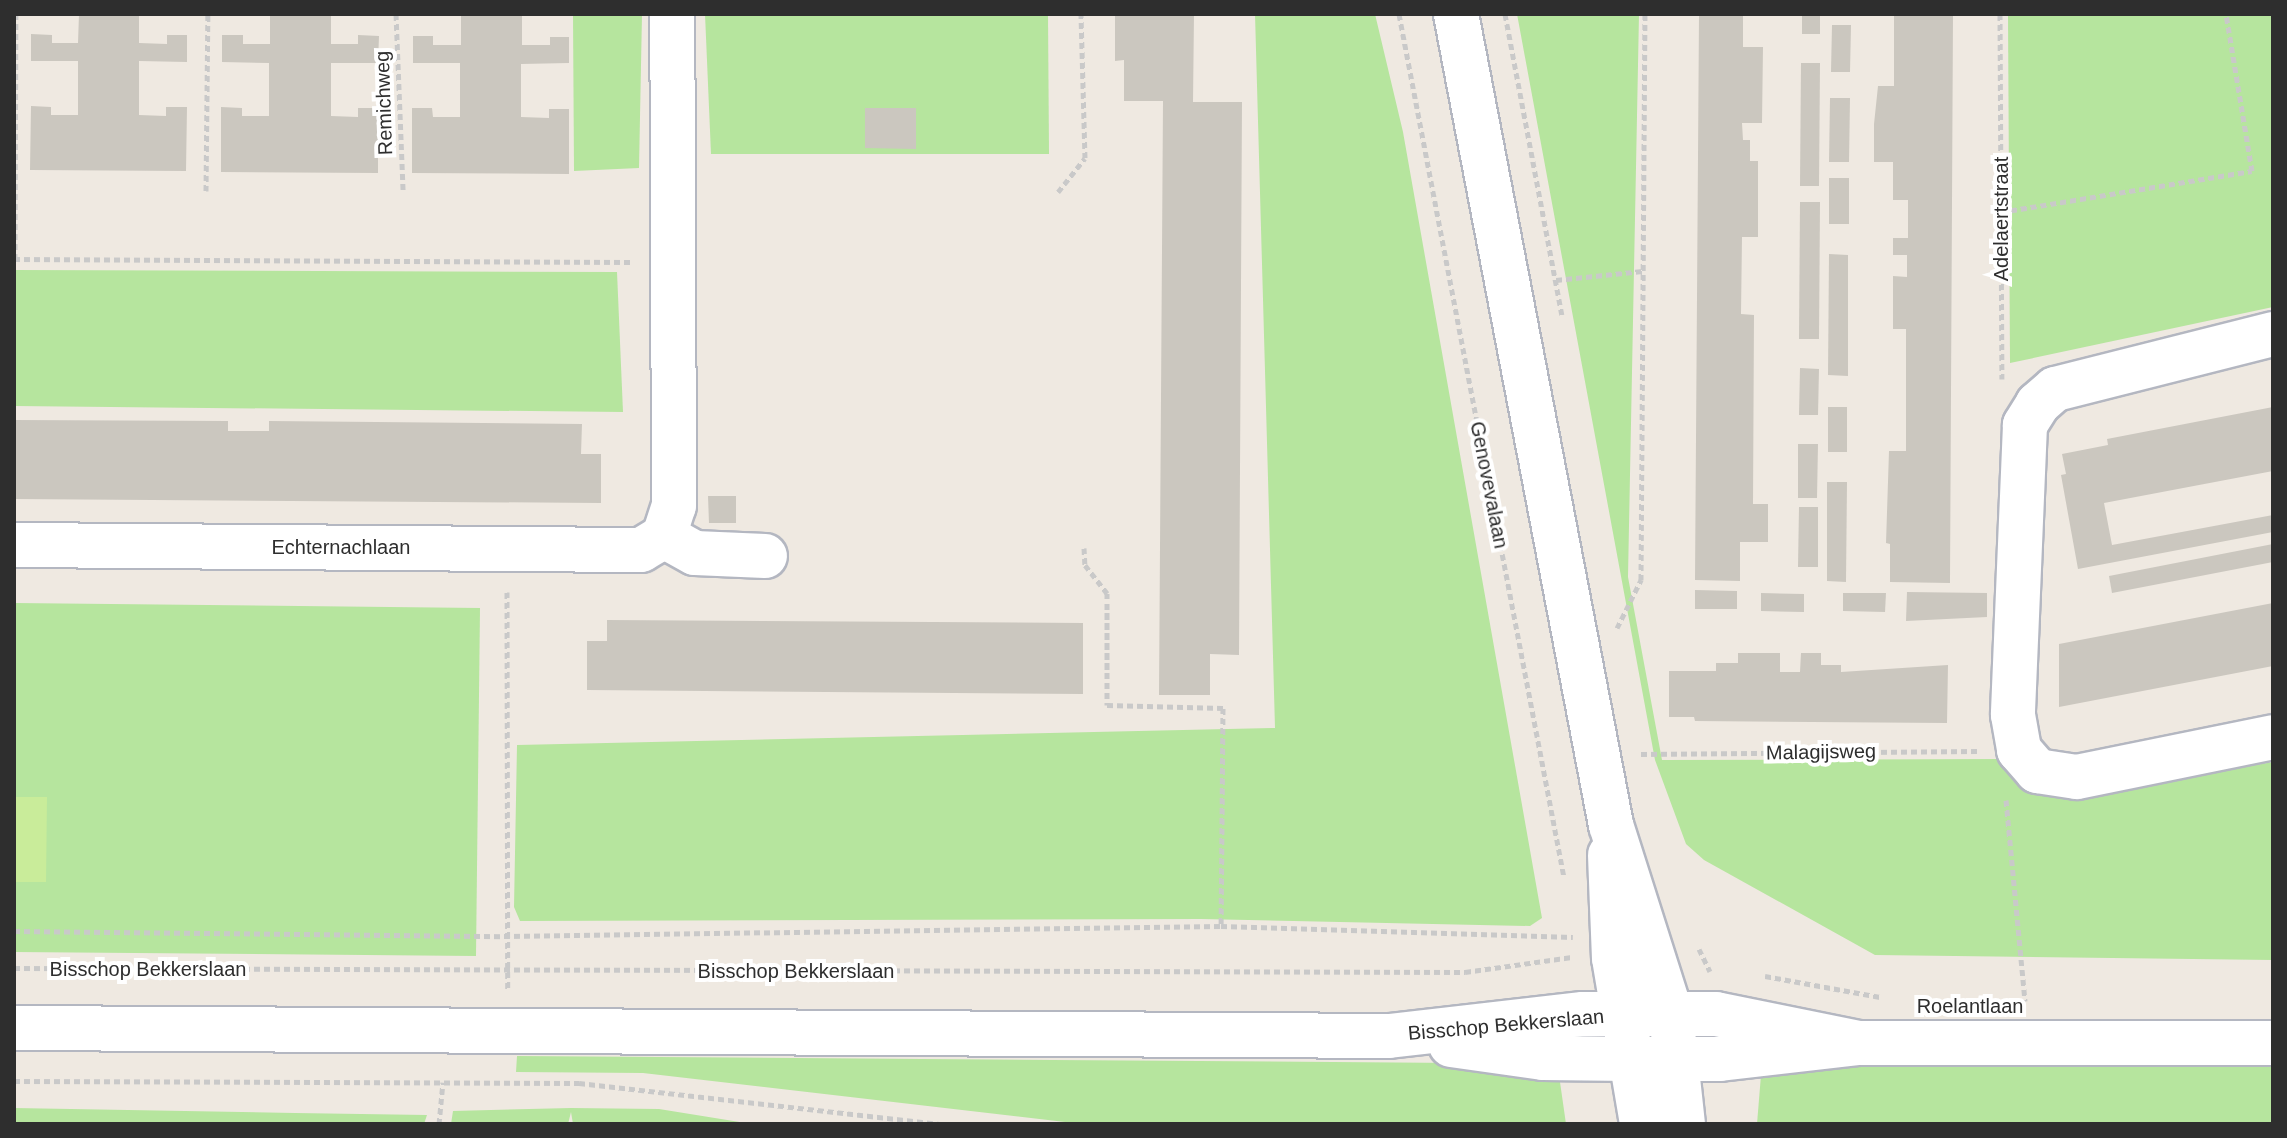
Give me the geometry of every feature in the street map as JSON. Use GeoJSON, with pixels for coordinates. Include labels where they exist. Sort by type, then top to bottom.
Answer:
{"type":"FeatureCollection","features":[{"type":"Feature","properties":{"kind":"main road"},"geometry":{"type":"LineString","coordinates":[[672,14],[676,262],[674,506],[664,536],[695,553],[765,556]]}},
{"type":"Feature","properties":{"kind":"main road"},"geometry":{"type":"LineString","coordinates":[[1456,14],[1611,825],[1657,961],[1671,1014],[1683,1124]]}},
{"type":"Feature","properties":{"kind":"main road"},"geometry":{"type":"LineString","coordinates":[[2273,334],[2055,389],[2038,404],[2025,425],[2010,750],[2037,771],[2077,777],[2273,737]]}},
{"type":"Feature","properties":{"kind":"main road","name":"Echternachlaan"},"geometry":{"type":"LineString","coordinates":[[14,545],[641,550],[664,536]]}},
{"type":"Feature","properties":{"kind":"main road"},"geometry":{"type":"LineString","coordinates":[[1611,825],[1609,912],[1642,1124]]}},
{"type":"Feature","properties":{"kind":"main road","name":"Bisschop Bekkerslaan"},"geometry":{"type":"LineString","coordinates":[[14,1028],[1389,1036],[1623,1014],[1671,1014]]}},
{"type":"Feature","properties":{"kind":"main road","name":"Roelantlaan"},"geometry":{"type":"LineString","coordinates":[[1671,1014],[1746,1018],[1859,1043]]}},
{"type":"Feature","properties":{"kind":"main road","name":"Bisschop Bekkerslaan"},"geometry":{"type":"LineString","coordinates":[[1389,1036],[1543,1058],[1676,1059]]}},
{"type":"Feature","properties":{"kind":"main road","name":"Roelantlaan"},"geometry":{"type":"LineString","coordinates":[[1676,1059],[1859,1043],[2273,1043]]}},
{"type":"Feature","properties":{"kind":"path"},"geometry":{"type":"LineString","coordinates":[[16,14],[14,259],[676,262]]}},
{"type":"Feature","properties":{"kind":"path"},"geometry":{"type":"LineString","coordinates":[[206,191],[208,14]]}},
{"type":"Feature","properties":{"kind":"path","name":"Remichweg"},"geometry":{"type":"LineString","coordinates":[[396,14],[403,191]]}},
{"type":"Feature","properties":{"kind":"path"},"geometry":{"type":"LineString","coordinates":[[1058,192],[1085,158],[1081,14]]}},
{"type":"Feature","properties":{"kind":"path","name":"Genovevalaan"},"geometry":{"type":"LineString","coordinates":[[1399,14],[1567,891]]}},
{"type":"Feature","properties":{"kind":"path"},"geometry":{"type":"LineString","coordinates":[[1616,630],[1641,580],[1645,14]]}},
{"type":"Feature","properties":{"kind":"path","name":"Adelaertstraat"},"geometry":{"type":"LineString","coordinates":[[2000,14],[2002,384],[2038,404]]}},
{"type":"Feature","properties":{"kind":"path"},"geometry":{"type":"LineString","coordinates":[[2001,212],[2252,171],[2226,14]]}},
{"type":"Feature","properties":{"kind":"path"},"geometry":{"type":"LineString","coordinates":[[1556,280],[1643,271]]}},
{"type":"Feature","properties":{"kind":"path"},"geometry":{"type":"LineString","coordinates":[[504,936],[506,547]]}},
{"type":"Feature","properties":{"kind":"path"},"geometry":{"type":"LineString","coordinates":[[1084,548],[1085,565],[1107,593],[1107,705],[1223,708],[1221,926]]}},
{"type":"Feature","properties":{"kind":"path"},"geometry":{"type":"LineString","coordinates":[[2010,750],[2025,1006]]}},
{"type":"Feature","properties":{"kind":"path","name":"Malagijsweg"},"geometry":{"type":"LineString","coordinates":[[1641,754],[2010,750]]}},
{"type":"Feature","properties":{"kind":"path"},"geometry":{"type":"LineString","coordinates":[[14,931],[504,936],[1221,926],[1575,938],[1572,922]]}},
{"type":"Feature","properties":{"kind":"path","name":"Bisschop Bekkerslaan"},"geometry":{"type":"LineString","coordinates":[[14,968],[1465,972],[1577,957],[1575,938]]}},
{"type":"Feature","properties":{"kind":"path"},"geometry":{"type":"LineString","coordinates":[[1657,961],[1722,970]]}},
{"type":"Feature","properties":{"kind":"path","name":"Roelantlaan"},"geometry":{"type":"LineString","coordinates":[[1762,975],[1857,989],[1893,1002]]}},
{"type":"Feature","properties":{"kind":"path","name":"Roelantlaan"},"geometry":{"type":"LineString","coordinates":[[2010,1006],[2038,1006]]}},
{"type":"Feature","properties":{"kind":"path"},"geometry":{"type":"LineString","coordinates":[[14,1081],[579,1083],[940,1124]]}},
{"type":"Feature","properties":{"kind":"path"},"geometry":{"type":"LineString","coordinates":[[439,1124],[443,1082]]}},
{"type":"Feature","properties":{"kind":"green space"},"geometry":{"type":"Polygon","coordinates":[[[573,14],[642,14],[639,168],[574,171],[573,14]]]}},
{"type":"Feature","properties":{"kind":"green space"},"geometry":{"type":"Polygon","coordinates":[[[705,14],[1048,14],[1049,154],[711,154],[705,14]]]}},
{"type":"Feature","properties":{"kind":"green space"},"geometry":{"type":"Polygon","coordinates":[[[1255,14],[1375,14],[1403,132],[1542,918],[1530,926],[1201,919],[520,921],[514,907],[517,745],[1275,728],[1255,14]]]}},
{"type":"Feature","properties":{"kind":"green space"},"geometry":{"type":"Polygon","coordinates":[[[1517,14],[1639,14],[1628,577],[1662,760],[2003,759],[2088,794],[2273,762],[2273,960],[1875,955],[1704,860],[1686,844],[1655,760],[1517,14]]]}},
{"type":"Feature","properties":{"kind":"green space"},"geometry":{"type":"Polygon","coordinates":[[[2008,14],[2273,14],[2273,307],[2010,363],[2008,14]]]}},
{"type":"Feature","properties":{"kind":"green space"},"geometry":{"type":"Polygon","coordinates":[[[14,270],[617,272],[623,412],[14,406],[14,270]]]}},
{"type":"Feature","properties":{"kind":"green space"},"geometry":{"type":"Polygon","coordinates":[[[14,603],[480,608],[476,956],[14,952],[14,603]]]}},
{"type":"Feature","properties":{"kind":"green space"},"geometry":{"type":"Polygon","coordinates":[[[14,797],[47,797],[46,882],[14,882],[14,797]]]}},
{"type":"Feature","properties":{"kind":"green space"},"geometry":{"type":"Polygon","coordinates":[[[517,1056],[1458,1063],[1559,1075],[1566,1124],[1082,1124],[643,1073],[516,1072],[517,1056]]]}},
{"type":"Feature","properties":{"kind":"green space"},"geometry":{"type":"Polygon","coordinates":[[[1873,1061],[2273,1066],[2273,1124],[1757,1124],[1761,1075],[1873,1061]]]}},
{"type":"Feature","properties":{"kind":"green space"},"geometry":{"type":"Polygon","coordinates":[[[14,1108],[427,1115],[424,1124],[14,1124],[14,1108]]]}},
{"type":"Feature","properties":{"kind":"green space"},"geometry":{"type":"Polygon","coordinates":[[[659,1109],[752,1124],[573,1124],[571,1112],[568,1124],[451,1124],[453,1111],[659,1109]]]}},
{"type":"Feature","properties":{"kind":"building"},"geometry":{"type":"Polygon","coordinates":[[[79,14],[139,14],[139,43],[167,44],[167,35],[187,35],[187,62],[139,61],[139,115],[166,116],[166,107],[187,107],[186,171],[30,170],[31,106],[51,107],[51,115],[78,115],[78,61],[31,61],[31,34],[52,35],[52,43],[78,43],[79,14]]]}},
{"type":"Feature","properties":{"kind":"building"},"geometry":{"type":"Polygon","coordinates":[[[270,14],[331,14],[331,44],[358,44],[358,35],[379,36],[378,63],[331,63],[331,116],[358,117],[358,108],[378,108],[378,173],[221,172],[221,107],[242,108],[242,116],[269,116],[269,63],[222,62],[222,35],[243,35],[243,44],[270,44],[270,14]]]}},
{"type":"Feature","properties":{"kind":"building"},"geometry":{"type":"Polygon","coordinates":[[[461,14],[522,14],[522,45],[550,45],[550,37],[569,37],[569,63],[521,64],[521,117],[549,118],[549,109],[569,109],[569,174],[412,173],[412,108],[432,108],[433,117],[460,117],[460,63],[413,63],[413,36],[433,36],[433,45],[461,45],[461,14]]]}},
{"type":"Feature","properties":{"kind":"building"},"geometry":{"type":"Polygon","coordinates":[[[1115,14],[1194,14],[1193,102],[1242,102],[1239,655],[1210,654],[1210,695],[1159,695],[1163,101],[1124,101],[1124,60],[1115,61],[1115,14]]]}},
{"type":"Feature","properties":{"kind":"building"},"geometry":{"type":"Polygon","coordinates":[[[1699,14],[1743,14],[1743,47],[1763,47],[1762,123],[1742,123],[1743,140],[1750,140],[1750,161],[1758,161],[1758,237],[1742,237],[1741,314],[1754,315],[1753,504],[1768,504],[1768,542],[1740,542],[1740,581],[1695,580],[1699,14]]]}},
{"type":"Feature","properties":{"kind":"building"},"geometry":{"type":"Polygon","coordinates":[[[1802,14],[1820,14],[1820,34],[1802,34],[1802,14]]]}},
{"type":"Feature","properties":{"kind":"building"},"geometry":{"type":"Polygon","coordinates":[[[1894,14],[1953,14],[1950,583],[1890,582],[1890,544],[1886,543],[1889,451],[1906,451],[1906,329],[1893,329],[1893,276],[1907,277],[1907,255],[1893,255],[1893,238],[1908,238],[1908,200],[1893,200],[1893,162],[1874,162],[1878,86],[1894,86],[1894,14]]]}},
{"type":"Feature","properties":{"kind":"building"},"geometry":{"type":"Polygon","coordinates":[[[1832,25],[1851,25],[1850,72],[1831,72],[1832,25]]]}},
{"type":"Feature","properties":{"kind":"building"},"geometry":{"type":"Polygon","coordinates":[[[1801,63],[1820,63],[1819,186],[1800,186],[1801,63]]]}},
{"type":"Feature","properties":{"kind":"building"},"geometry":{"type":"Polygon","coordinates":[[[1830,98],[1850,98],[1849,162],[1829,162],[1830,98]]]}},
{"type":"Feature","properties":{"kind":"building"},"geometry":{"type":"Polygon","coordinates":[[[865,108],[916,108],[916,149],[865,148],[865,108]]]}},
{"type":"Feature","properties":{"kind":"building"},"geometry":{"type":"Polygon","coordinates":[[[1829,178],[1849,178],[1849,224],[1829,224],[1829,178]]]}},
{"type":"Feature","properties":{"kind":"building"},"geometry":{"type":"Polygon","coordinates":[[[1800,202],[1820,202],[1819,339],[1799,339],[1800,202]]]}},
{"type":"Feature","properties":{"kind":"building"},"geometry":{"type":"Polygon","coordinates":[[[1829,254],[1848,255],[1848,376],[1828,375],[1829,254]]]}},
{"type":"Feature","properties":{"kind":"building"},"geometry":{"type":"Polygon","coordinates":[[[1800,368],[1819,369],[1818,415],[1799,415],[1800,368]]]}},
{"type":"Feature","properties":{"kind":"building"},"geometry":{"type":"Polygon","coordinates":[[[1828,407],[1847,407],[1847,452],[1828,452],[1828,407]]]}},
{"type":"Feature","properties":{"kind":"building"},"geometry":{"type":"Polygon","coordinates":[[[2273,407],[2273,471],[2104,503],[2112,545],[2273,515],[2273,532],[2078,569],[2061,475],[2066,474],[2062,454],[2108,445],[2107,439],[2273,407]]]}},
{"type":"Feature","properties":{"kind":"building"},"geometry":{"type":"Polygon","coordinates":[[[14,420],[228,421],[228,431],[269,431],[269,421],[582,424],[581,454],[601,454],[601,503],[14,499],[14,420]]]}},
{"type":"Feature","properties":{"kind":"building"},"geometry":{"type":"Polygon","coordinates":[[[1798,444],[1818,444],[1817,498],[1798,498],[1798,444]]]}},
{"type":"Feature","properties":{"kind":"building"},"geometry":{"type":"Polygon","coordinates":[[[1827,482],[1847,482],[1846,582],[1827,581],[1827,482]]]}},
{"type":"Feature","properties":{"kind":"building"},"geometry":{"type":"Polygon","coordinates":[[[708,496],[736,496],[736,523],[709,523],[708,496]]]}},
{"type":"Feature","properties":{"kind":"building"},"geometry":{"type":"Polygon","coordinates":[[[1799,507],[1818,507],[1818,567],[1798,567],[1799,507]]]}},
{"type":"Feature","properties":{"kind":"building"},"geometry":{"type":"Polygon","coordinates":[[[2273,544],[2273,562],[2112,593],[2109,576],[2273,544]]]}},
{"type":"Feature","properties":{"kind":"building"},"geometry":{"type":"Polygon","coordinates":[[[1695,590],[1737,591],[1737,609],[1695,609],[1695,590]]]}},
{"type":"Feature","properties":{"kind":"building"},"geometry":{"type":"Polygon","coordinates":[[[1907,592],[1987,593],[1987,617],[1906,621],[1907,592]]]}},
{"type":"Feature","properties":{"kind":"building"},"geometry":{"type":"Polygon","coordinates":[[[1761,593],[1804,594],[1804,612],[1761,611],[1761,593]]]}},
{"type":"Feature","properties":{"kind":"building"},"geometry":{"type":"Polygon","coordinates":[[[1843,593],[1886,593],[1885,612],[1843,611],[1843,593]]]}},
{"type":"Feature","properties":{"kind":"building"},"geometry":{"type":"Polygon","coordinates":[[[2273,603],[2273,666],[2059,707],[2059,644],[2273,603]]]}},
{"type":"Feature","properties":{"kind":"building"},"geometry":{"type":"Polygon","coordinates":[[[607,620],[1083,623],[1083,694],[587,690],[587,641],[607,641],[607,620]]]}},
{"type":"Feature","properties":{"kind":"building"},"geometry":{"type":"Polygon","coordinates":[[[1738,653],[1780,653],[1780,672],[1800,672],[1801,653],[1821,653],[1821,665],[1841,665],[1841,672],[1948,665],[1947,723],[1695,721],[1694,717],[1669,717],[1669,671],[1716,671],[1716,663],[1738,663],[1738,653]]]}}]}
